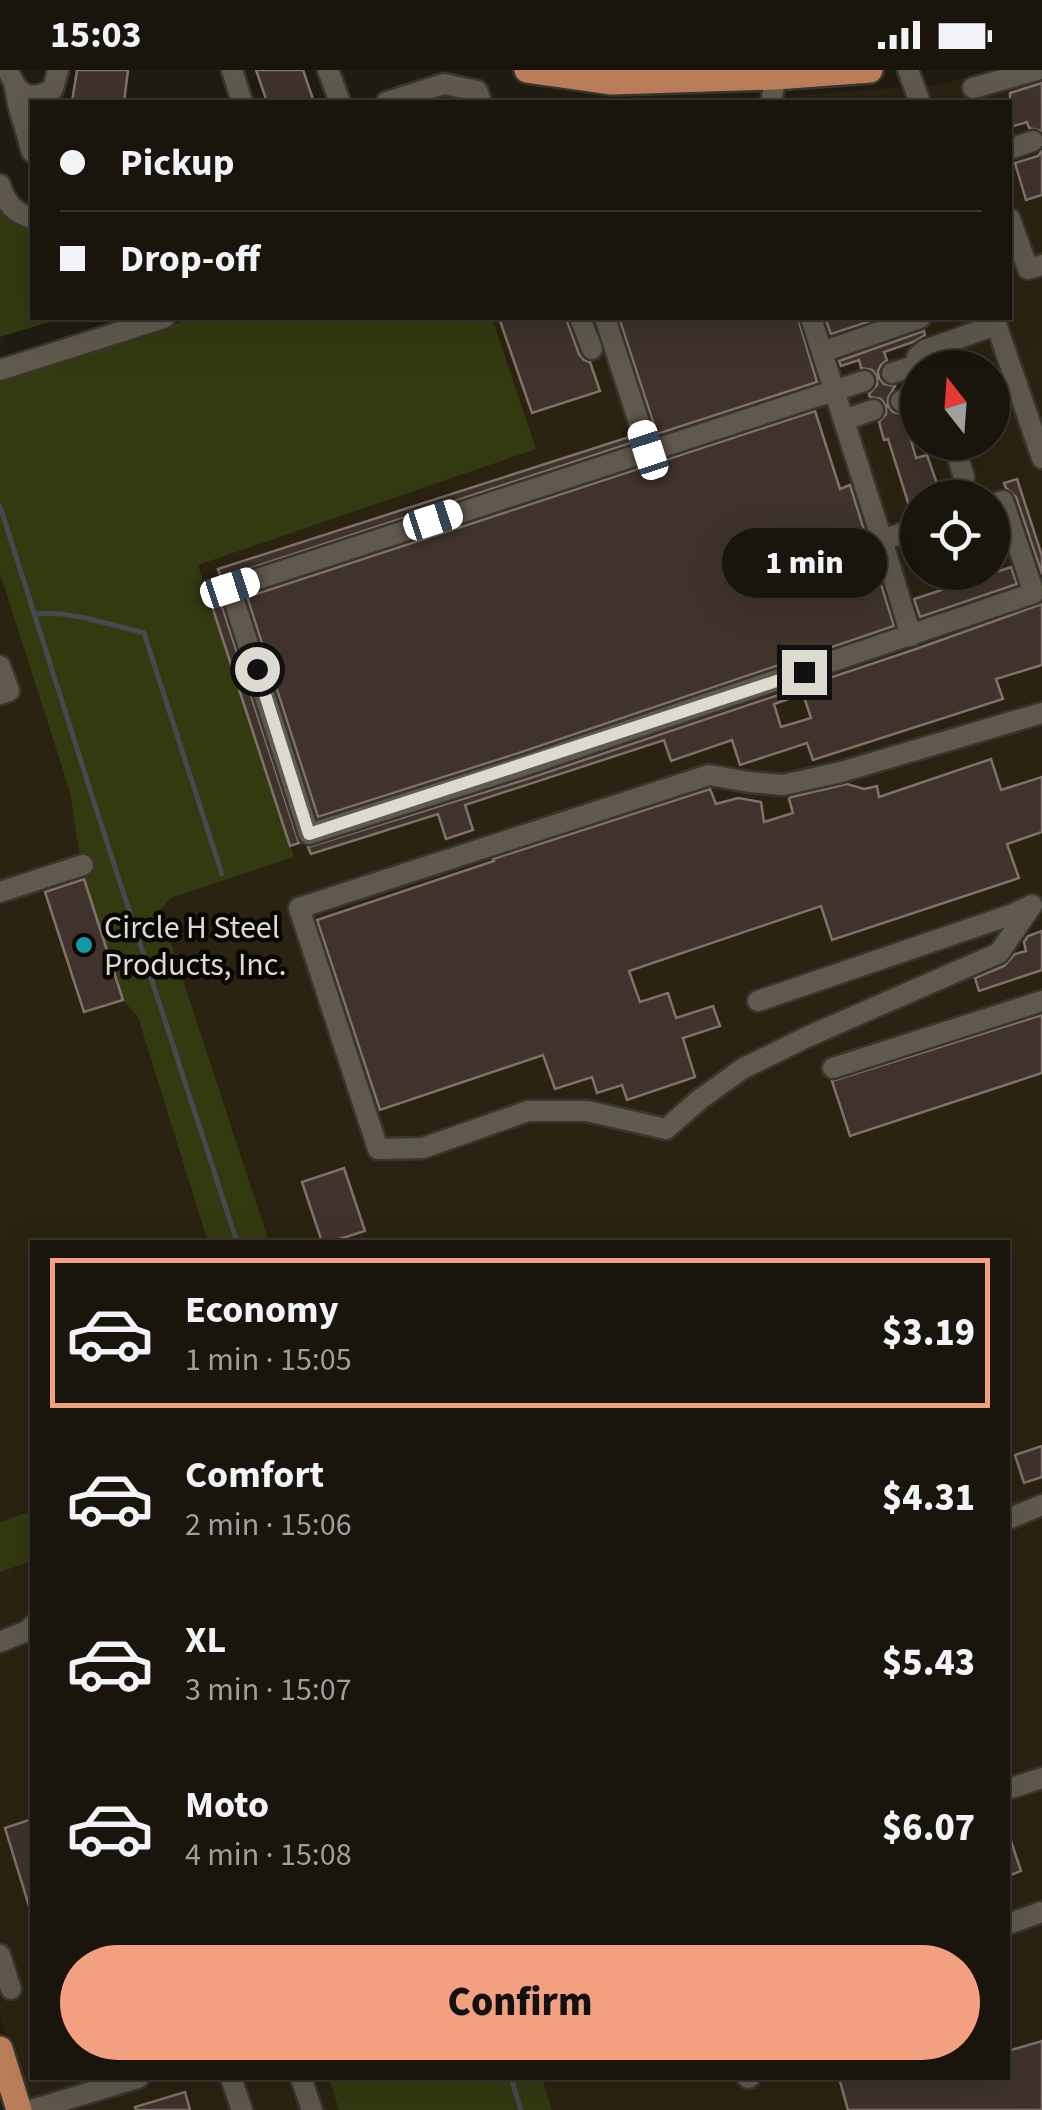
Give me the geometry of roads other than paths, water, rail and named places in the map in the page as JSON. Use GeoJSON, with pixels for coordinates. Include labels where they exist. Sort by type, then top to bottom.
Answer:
{"type":"FeatureCollection","features":[{"type":"Feature","properties":{"kind":"main road"},"geometry":{"type":"LineString","coordinates":[[527,70],[612,82],[643,76],[774,90],[870,70]]}},
{"type":"Feature","properties":{"kind":"main road"},"geometry":{"type":"LineString","coordinates":[[0,2049],[20,2110]]}},
{"type":"Feature","properties":{"kind":"street"},"geometry":{"type":"LineString","coordinates":[[11,79],[27,95],[42,96],[54,89],[58,70]]}},
{"type":"Feature","properties":{"kind":"street"},"geometry":{"type":"LineString","coordinates":[[232,70],[241,100]]}},
{"type":"Feature","properties":{"kind":"street"},"geometry":{"type":"LineString","coordinates":[[328,70],[339,100]]}},
{"type":"Feature","properties":{"kind":"street"},"geometry":{"type":"LineString","coordinates":[[908,70],[919,100]]}},
{"type":"Feature","properties":{"kind":"street"},"geometry":{"type":"LineString","coordinates":[[970,87],[1028,71]]}},
{"type":"Feature","properties":{"kind":"street"},"geometry":{"type":"LineString","coordinates":[[392,100],[444,77],[477,91],[480,100]]}},
{"type":"Feature","properties":{"kind":"street"},"geometry":{"type":"LineString","coordinates":[[11,79],[30,145]]}},
{"type":"Feature","properties":{"kind":"street"},"geometry":{"type":"LineString","coordinates":[[1012,148],[1033,141]]}},
{"type":"Feature","properties":{"kind":"street"},"geometry":{"type":"LineString","coordinates":[[0,185],[4,199],[13,209],[30,217]]}},
{"type":"Feature","properties":{"kind":"street"},"geometry":{"type":"LineString","coordinates":[[1012,226],[1028,269],[1042,264]]}},
{"type":"Feature","properties":{"kind":"street"},"geometry":{"type":"LineString","coordinates":[[0,370],[106,326],[150,320]]}},
{"type":"Feature","properties":{"kind":"street"},"geometry":{"type":"LineString","coordinates":[[581,320],[592,350]]}},
{"type":"Feature","properties":{"kind":"street"},"geometry":{"type":"LineString","coordinates":[[607,320],[648,450]]}},
{"type":"Feature","properties":{"kind":"street"},"geometry":{"type":"LineString","coordinates":[[812,320],[911,636]]}},
{"type":"Feature","properties":{"kind":"street"},"geometry":{"type":"LineString","coordinates":[[822,352],[914,320]]}},
{"type":"Feature","properties":{"kind":"street"},"geometry":{"type":"LineString","coordinates":[[924,350],[995,321],[1042,458]]}},
{"type":"Feature","properties":{"kind":"street"},"geometry":{"type":"LineString","coordinates":[[892,373],[900,373]]}},
{"type":"Feature","properties":{"kind":"street"},"geometry":{"type":"LineString","coordinates":[[864,381],[230,588],[309,834],[1034,593],[1010,522]]}},
{"type":"Feature","properties":{"kind":"street"},"geometry":{"type":"LineString","coordinates":[[1010,386],[1017,384]]}},
{"type":"Feature","properties":{"kind":"street"},"geometry":{"type":"LineString","coordinates":[[844,420],[873,410]]}},
{"type":"Feature","properties":{"kind":"street"},"geometry":{"type":"LineString","coordinates":[[959,460],[964,477]]}},
{"type":"Feature","properties":{"kind":"street"},"geometry":{"type":"LineString","coordinates":[[882,540],[900,534]]}},
{"type":"Feature","properties":{"kind":"street"},"geometry":{"type":"LineString","coordinates":[[0,666],[8,691],[0,694]]}},
{"type":"Feature","properties":{"kind":"street"},"geometry":{"type":"LineString","coordinates":[[1037,903],[1000,953],[809,1036],[742,1070],[666,1129],[587,1110],[528,1110],[423,1148],[378,1149],[299,908],[710,774],[783,784],[842,772],[1042,713]]}},
{"type":"Feature","properties":{"kind":"street"},"geometry":{"type":"LineString","coordinates":[[0,892],[83,864]]}},
{"type":"Feature","properties":{"kind":"street"},"geometry":{"type":"LineString","coordinates":[[758,1001],[1037,903]]}},
{"type":"Feature","properties":{"kind":"street"},"geometry":{"type":"LineString","coordinates":[[833,1068],[1042,1000]]}},
{"type":"Feature","properties":{"kind":"street"},"geometry":{"type":"LineString","coordinates":[[1010,1517],[1042,1504]]}},
{"type":"Feature","properties":{"kind":"street"},"geometry":{"type":"LineString","coordinates":[[0,1642],[30,1628]]}},
{"type":"Feature","properties":{"kind":"street"},"geometry":{"type":"LineString","coordinates":[[1010,1788],[1042,1778]]}},
{"type":"Feature","properties":{"kind":"street"},"geometry":{"type":"LineString","coordinates":[[1010,1917],[1042,1912]]}},
{"type":"Feature","properties":{"kind":"street"},"geometry":{"type":"LineString","coordinates":[[0,1955],[11,1989]]}},
{"type":"Feature","properties":{"kind":"street"},"geometry":{"type":"LineString","coordinates":[[32,2110],[131,2080]]}},
{"type":"Feature","properties":{"kind":"street"},"geometry":{"type":"LineString","coordinates":[[232,2080],[242,2110]]}},
{"type":"Feature","properties":{"kind":"street"},"geometry":{"type":"LineString","coordinates":[[302,2080],[312,2110]]}},
{"type":"Feature","properties":{"kind":"waterway"},"geometry":{"type":"LineString","coordinates":[[0,506],[236,1240]]}},
{"type":"Feature","properties":{"kind":"waterway"},"geometry":{"type":"LineString","coordinates":[[34,615],[72,616],[144,633],[222,874]]}},
{"type":"Feature","properties":{"kind":"waterway"},"geometry":{"type":"LineString","coordinates":[[512,2080],[521,2110]]}},
{"type":"Feature","properties":{"kind":"place","name":"Circle H Steel Products, Inc."},"geometry":{"type":"Point","coordinates":[84,945]}}]}
